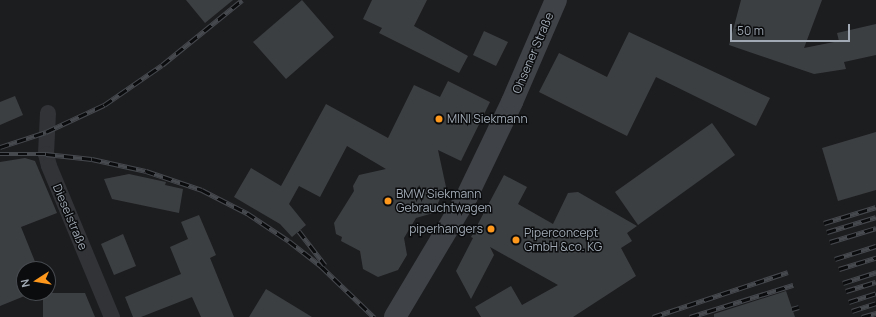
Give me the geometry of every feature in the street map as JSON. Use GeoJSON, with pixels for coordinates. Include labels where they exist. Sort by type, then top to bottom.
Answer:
{"type":"FeatureCollection","features":[{"type":"Feature","properties":{"kind":"main road","name":"Ohsener Straße"},"geometry":{"type":"LineString","coordinates":[[395,317],[467,196],[512,102],[556,0]]}},
{"type":"Feature","properties":{"kind":"street","name":"Dieselstraße"},"geometry":{"type":"LineString","coordinates":[[48,113],[46,154],[49,166],[112,317]]}},
{"type":"Feature","properties":{"kind":"shaded area"},"geometry":{"type":"Polygon","coordinates":[[[0,0],[876,0],[876,317],[0,317],[0,0]]]}},
{"type":"Feature","properties":{"kind":"building"},"geometry":{"type":"Polygon","coordinates":[[[186,0],[233,0],[205,23],[186,0]]]}},
{"type":"Feature","properties":{"kind":"building"},"geometry":{"type":"Polygon","coordinates":[[[302,0],[334,37],[286,79],[253,42],[302,0]]]}},
{"type":"Feature","properties":{"kind":"building"},"geometry":{"type":"Polygon","coordinates":[[[372,0],[427,0],[414,26],[468,56],[459,73],[379,33],[382,28],[363,19],[372,0]]]}},
{"type":"Feature","properties":{"kind":"building"},"geometry":{"type":"Polygon","coordinates":[[[741,0],[822,0],[804,48],[839,41],[837,33],[876,24],[876,55],[844,62],[846,69],[814,74],[729,45],[741,0]]]}},
{"type":"Feature","properties":{"kind":"building"},"geometry":{"type":"Polygon","coordinates":[[[484,31],[508,42],[496,66],[473,55],[484,31]]]}},
{"type":"Feature","properties":{"kind":"building"},"geometry":{"type":"Polygon","coordinates":[[[629,32],[770,98],[756,126],[656,77],[627,136],[539,92],[559,53],[607,77],[629,32]]]}},
{"type":"Feature","properties":{"kind":"building"},"geometry":{"type":"Polygon","coordinates":[[[448,81],[490,102],[461,161],[438,150],[446,187],[433,213],[416,218],[404,238],[407,255],[398,270],[378,277],[363,269],[360,251],[341,241],[342,237],[336,234],[334,223],[354,191],[353,186],[359,175],[386,169],[347,146],[320,197],[299,186],[289,204],[306,225],[292,237],[280,224],[234,197],[251,168],[281,186],[326,104],[388,138],[414,85],[440,97],[448,81]]]}},
{"type":"Feature","properties":{"kind":"building"},"geometry":{"type":"Polygon","coordinates":[[[15,96],[23,115],[0,125],[0,102],[15,96]]]}},
{"type":"Feature","properties":{"kind":"building"},"geometry":{"type":"Polygon","coordinates":[[[712,123],[735,155],[638,225],[615,192],[712,123]]]}},
{"type":"Feature","properties":{"kind":"building"},"geometry":{"type":"Polygon","coordinates":[[[876,132],[876,190],[838,201],[822,148],[876,132]]]}},
{"type":"Feature","properties":{"kind":"building"},"geometry":{"type":"Polygon","coordinates":[[[25,158],[35,161],[57,213],[21,227],[35,261],[16,261],[16,300],[0,306],[0,162],[25,158]]]}},
{"type":"Feature","properties":{"kind":"building"},"geometry":{"type":"Polygon","coordinates":[[[129,174],[166,182],[165,185],[183,189],[179,213],[112,199],[104,179],[129,174]]]}},
{"type":"Feature","properties":{"kind":"building"},"geometry":{"type":"Polygon","coordinates":[[[504,175],[527,187],[518,204],[553,224],[568,193],[578,192],[637,226],[627,233],[632,241],[621,248],[636,276],[573,317],[481,317],[475,307],[511,286],[522,305],[558,285],[490,247],[494,255],[471,299],[456,271],[473,238],[471,237],[504,175]]]}},
{"type":"Feature","properties":{"kind":"building"},"geometry":{"type":"Polygon","coordinates":[[[199,215],[216,255],[210,258],[234,317],[201,317],[192,297],[141,317],[133,317],[125,297],[181,274],[170,247],[188,239],[181,222],[199,215]]]}},
{"type":"Feature","properties":{"kind":"building"},"geometry":{"type":"Polygon","coordinates":[[[123,234],[136,266],[114,275],[101,244],[123,234]]]}},
{"type":"Feature","properties":{"kind":"building"},"geometry":{"type":"Polygon","coordinates":[[[266,289],[312,317],[249,317],[266,289]]]}},
{"type":"Feature","properties":{"kind":"building"},"geometry":{"type":"Polygon","coordinates":[[[786,291],[795,317],[714,317],[714,314],[786,291]]]}},
{"type":"Feature","properties":{"kind":"building"},"geometry":{"type":"Polygon","coordinates":[[[56,293],[85,293],[95,317],[43,317],[43,301],[56,301],[56,293]]]}},
{"type":"Feature","properties":{"kind":"railway"},"geometry":{"type":"LineString","coordinates":[[0,147],[46,132],[104,105],[162,65],[242,0]]}},
{"type":"Feature","properties":{"kind":"railway"},"geometry":{"type":"LineString","coordinates":[[0,154],[46,154],[92,159],[146,171],[202,190],[247,213],[289,241],[321,266],[374,317]]}},
{"type":"Feature","properties":{"kind":"railway"},"geometry":{"type":"LineString","coordinates":[[824,223],[876,207]]}},
{"type":"Feature","properties":{"kind":"railway"},"geometry":{"type":"LineString","coordinates":[[827,232],[876,217]]}},
{"type":"Feature","properties":{"kind":"railway"},"geometry":{"type":"LineString","coordinates":[[830,242],[876,228]]}},
{"type":"Feature","properties":{"kind":"railway"},"geometry":{"type":"LineString","coordinates":[[299,231],[325,265]]}},
{"type":"Feature","properties":{"kind":"railway"},"geometry":{"type":"LineString","coordinates":[[835,259],[876,246]]}},
{"type":"Feature","properties":{"kind":"railway"},"geometry":{"type":"LineString","coordinates":[[839,269],[876,258]]}},
{"type":"Feature","properties":{"kind":"railway"},"geometry":{"type":"LineString","coordinates":[[653,317],[788,272]]}},
{"type":"Feature","properties":{"kind":"railway"},"geometry":{"type":"LineString","coordinates":[[843,283],[876,272]]}},
{"type":"Feature","properties":{"kind":"railway"},"geometry":{"type":"LineString","coordinates":[[846,291],[876,282]]}},
{"type":"Feature","properties":{"kind":"railway"},"geometry":{"type":"LineString","coordinates":[[690,317],[793,285]]}},
{"type":"Feature","properties":{"kind":"railway"},"geometry":{"type":"LineString","coordinates":[[849,302],[876,293]]}},
{"type":"Feature","properties":{"kind":"railway"},"geometry":{"type":"LineString","coordinates":[[852,311],[876,303]]}},
{"type":"Feature","properties":{"kind":"railway"},"geometry":{"type":"LineString","coordinates":[[792,309],[799,307]]}},
{"type":"Feature","properties":{"kind":"railway"},"geometry":{"type":"LineString","coordinates":[[862,317],[876,313]]}},
{"type":"Feature","properties":{"kind":"place","name":"MINI Siekmann"},"geometry":{"type":"Point","coordinates":[439,119]}},
{"type":"Feature","properties":{"kind":"place","name":"BMW Siekmann Gebrauchtwagen"},"geometry":{"type":"Point","coordinates":[388,201]}},
{"type":"Feature","properties":{"kind":"place","name":"piperhangers"},"geometry":{"type":"Point","coordinates":[491,229]}},
{"type":"Feature","properties":{"kind":"place","name":"Piperconcept GmbH &co. KG"},"geometry":{"type":"Point","coordinates":[516,240]}}]}
